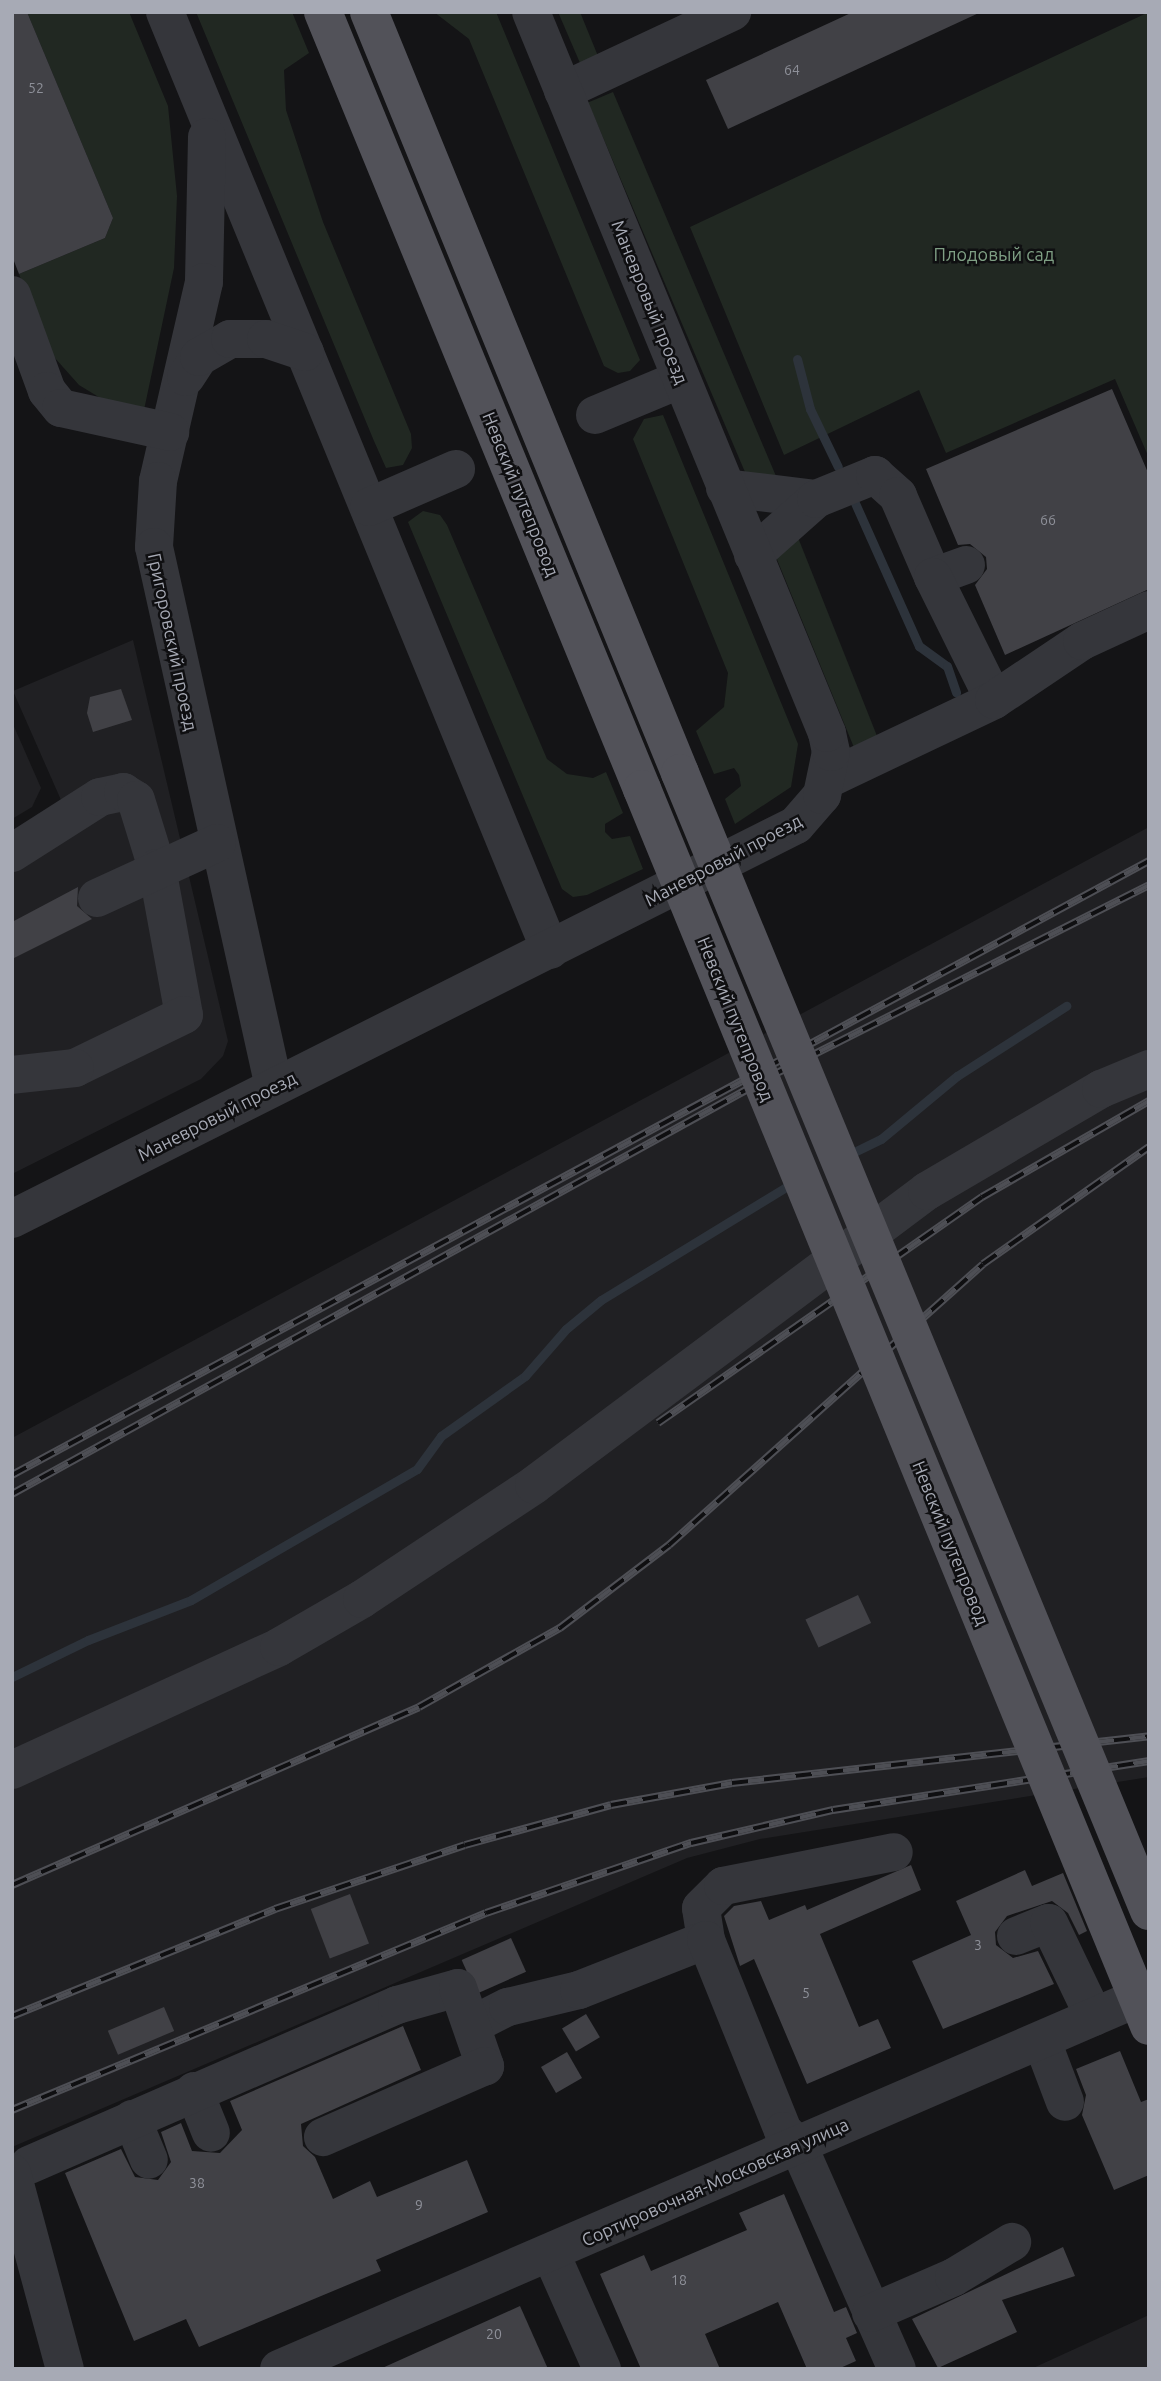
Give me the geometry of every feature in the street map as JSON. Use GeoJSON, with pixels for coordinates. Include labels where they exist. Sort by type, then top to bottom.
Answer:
{"type":"FeatureCollection","features":[{"type":"Feature","properties":{"kind":"main road","name":"Невский путепровод"},"geometry":{"type":"LineString","coordinates":[[323,12],[1149,2026]]}},
{"type":"Feature","properties":{"kind":"main road"},"geometry":{"type":"LineString","coordinates":[[369,12],[1149,1911]]}},
{"type":"Feature","properties":{"kind":"street","name":"Григоровский проезд"},"geometry":{"type":"LineString","coordinates":[[165,12],[550,950]]}},
{"type":"Feature","properties":{"kind":"street","name":"Маневровый проезд"},"geometry":{"type":"LineString","coordinates":[[12,1219],[796,825],[812,812],[828,779],[827,733],[531,12]]}},
{"type":"Feature","properties":{"kind":"street"},"geometry":{"type":"LineString","coordinates":[[564,91],[732,12]]}},
{"type":"Feature","properties":{"kind":"street","name":"Григоровский проезд"},"geometry":{"type":"LineString","coordinates":[[205,110],[209,230],[185,378],[155,500],[156,577],[274,1087]]}},
{"type":"Feature","properties":{"kind":"street"},"geometry":{"type":"LineString","coordinates":[[12,295],[47,391],[61,408],[170,432]]}},
{"type":"Feature","properties":{"kind":"street"},"geometry":{"type":"LineString","coordinates":[[185,378],[199,357],[230,339],[266,339],[305,352]]}},
{"type":"Feature","properties":{"kind":"street"},"geometry":{"type":"LineString","coordinates":[[595,415],[681,379]]}},
{"type":"Feature","properties":{"kind":"street"},"geometry":{"type":"LineString","coordinates":[[369,507],[456,469]]}},
{"type":"Feature","properties":{"kind":"street"},"geometry":{"type":"LineString","coordinates":[[753,555],[816,499],[875,475],[898,496],[949,571],[994,700]]}},
{"type":"Feature","properties":{"kind":"street"},"geometry":{"type":"LineString","coordinates":[[725,488],[816,499]]}},
{"type":"Feature","properties":{"kind":"street"},"geometry":{"type":"LineString","coordinates":[[828,779],[994,700],[1082,641],[1149,610]]}},
{"type":"Feature","properties":{"kind":"street"},"geometry":{"type":"LineString","coordinates":[[12,853],[100,797],[123,792],[136,800],[157,868],[184,1014],[75,1068],[12,1075]]}},
{"type":"Feature","properties":{"kind":"street"},"geometry":{"type":"LineString","coordinates":[[685,835],[702,873]]}},
{"type":"Feature","properties":{"kind":"street"},"geometry":{"type":"LineString","coordinates":[[97,898],[157,868],[217,843]]}},
{"type":"Feature","properties":{"kind":"street"},"geometry":{"type":"LineString","coordinates":[[12,1770],[279,1647],[362,1599],[544,1478],[927,1191],[1101,1089],[1149,1069]]}},
{"type":"Feature","properties":{"kind":"street"},"geometry":{"type":"LineString","coordinates":[[894,1852],[723,1886],[701,1908],[706,1940],[783,2131],[798,2145],[897,2369]]}},
{"type":"Feature","properties":{"kind":"street"},"geometry":{"type":"LineString","coordinates":[[1016,1936],[1049,1923],[1094,2017]]}},
{"type":"Feature","properties":{"kind":"street"},"geometry":{"type":"LineString","coordinates":[[474,2024],[508,2007],[579,1990],[706,1940]]}},
{"type":"Feature","properties":{"kind":"street"},"geometry":{"type":"LineString","coordinates":[[65,2369],[21,2169],[194,2091],[397,2006],[458,1988],[474,2024],[485,2066],[323,2137]]}},
{"type":"Feature","properties":{"kind":"street","name":"Сортировочная-Московская улица"},"geometry":{"type":"LineString","coordinates":[[279,2369],[551,2254],[1149,1993]]}},
{"type":"Feature","properties":{"kind":"street"},"geometry":{"type":"LineString","coordinates":[[1042,2041],[1065,2102]]}},
{"type":"Feature","properties":{"kind":"street"},"geometry":{"type":"LineString","coordinates":[[194,2091],[211,2133]]}},
{"type":"Feature","properties":{"kind":"street"},"geometry":{"type":"LineString","coordinates":[[132,2119],[149,2160]]}},
{"type":"Feature","properties":{"kind":"street"},"geometry":{"type":"LineString","coordinates":[[871,2314],[954,2277],[1012,2242]]}},
{"type":"Feature","properties":{"kind":"street"},"geometry":{"type":"LineString","coordinates":[[551,2254],[602,2369]]}},
{"type":"Feature","properties":{"kind":"shaded area"},"geometry":{"type":"Polygon","coordinates":[[[133,640],[228,1041],[223,1056],[201,1079],[12,1174],[12,838],[61,800],[13,691],[133,640]]]}},
{"type":"Feature","properties":{"kind":"shaded area"},"geometry":{"type":"Polygon","coordinates":[[[12,722],[41,788],[32,807],[12,819],[12,722]]]}},
{"type":"Feature","properties":{"kind":"shaded area"},"geometry":{"type":"Polygon","coordinates":[[[1149,827],[1149,1777],[760,1839],[687,1858],[12,2147],[12,1438],[1149,827]]]}},
{"type":"Feature","properties":{"kind":"shaded area"},"geometry":{"type":"Polygon","coordinates":[[[1149,2315],[1149,2369],[1031,2369],[1149,2315]]]}},
{"type":"Feature","properties":{"kind":"green space"},"geometry":{"type":"Polygon","coordinates":[[[27,12],[129,12],[168,106],[177,196],[174,268],[144,410],[115,407],[79,385],[46,348],[19,274],[105,238],[113,218],[27,12]]]}},
{"type":"Feature","properties":{"kind":"green space"},"geometry":{"type":"Polygon","coordinates":[[[196,12],[292,12],[309,53],[284,70],[286,110],[323,222],[411,434],[412,448],[403,465],[386,468],[196,12]]]}},
{"type":"Feature","properties":{"kind":"green space"},"geometry":{"type":"Polygon","coordinates":[[[434,12],[496,12],[640,360],[630,371],[618,373],[604,366],[469,39],[434,12]]]}},
{"type":"Feature","properties":{"kind":"green space"},"geometry":{"type":"Polygon","coordinates":[[[558,12],[580,12],[600,61],[580,63],[558,12]]]}},
{"type":"Feature","properties":{"kind":"green space","name":"Плодовый сад"},"geometry":{"type":"Polygon","coordinates":[[[1149,12],[1149,458],[1115,379],[946,453],[919,390],[784,455],[690,227],[1149,12]]]}},
{"type":"Feature","properties":{"kind":"green space"},"geometry":{"type":"Polygon","coordinates":[[[613,92],[778,480],[753,491],[588,103],[613,92]]]}},
{"type":"Feature","properties":{"kind":"green space"},"geometry":{"type":"Polygon","coordinates":[[[663,415],[798,744],[791,787],[735,824],[725,799],[741,786],[739,775],[734,768],[714,774],[696,731],[724,707],[728,673],[633,439],[644,419],[663,415]]]}},
{"type":"Feature","properties":{"kind":"green space"},"geometry":{"type":"Polygon","coordinates":[[[423,511],[440,515],[447,525],[547,759],[567,774],[593,778],[606,772],[623,813],[605,824],[605,832],[612,839],[630,836],[643,869],[587,895],[573,897],[562,889],[408,522],[423,511]]]}},
{"type":"Feature","properties":{"kind":"green space"},"geometry":{"type":"Polygon","coordinates":[[[795,530],[879,741],[855,750],[776,557],[795,530]]]}},
{"type":"Feature","properties":{"kind":"building"},"geometry":{"type":"Polygon","coordinates":[[[12,12],[27,12],[113,218],[105,238],[19,274],[12,256],[12,12]]]}},
{"type":"Feature","properties":{"kind":"building"},"geometry":{"type":"Polygon","coordinates":[[[853,12],[981,12],[728,129],[706,80],[853,12]]]}},
{"type":"Feature","properties":{"kind":"building"},"geometry":{"type":"Polygon","coordinates":[[[1112,389],[1149,475],[1149,589],[1005,655],[975,585],[987,569],[986,557],[970,544],[958,545],[926,469],[1112,389]]]}},
{"type":"Feature","properties":{"kind":"building"},"geometry":{"type":"Polygon","coordinates":[[[121,689],[132,720],[93,732],[87,713],[90,697],[121,689]]]}},
{"type":"Feature","properties":{"kind":"building"},"geometry":{"type":"Polygon","coordinates":[[[78,887],[77,906],[92,919],[12,959],[12,922],[78,887]]]}},
{"type":"Feature","properties":{"kind":"building"},"geometry":{"type":"Polygon","coordinates":[[[858,1595],[871,1623],[819,1648],[805,1620],[858,1595]]]}},
{"type":"Feature","properties":{"kind":"building"},"geometry":{"type":"Polygon","coordinates":[[[911,1865],[921,1890],[820,1934],[859,2027],[878,2019],[891,2048],[807,2084],[754,1959],[740,1966],[724,1916],[734,1906],[761,1901],[769,1920],[805,1905],[807,1910],[911,1865]]]}},
{"type":"Feature","properties":{"kind":"building"},"geometry":{"type":"Polygon","coordinates":[[[1025,1870],[1032,1886],[1063,1873],[1087,1931],[1079,1935],[1068,1913],[1052,1901],[1007,1916],[995,1932],[996,1945],[1013,1958],[1038,1951],[1054,1984],[943,2029],[912,1961],[971,1935],[956,1901],[1025,1870]]]}},
{"type":"Feature","properties":{"kind":"building"},"geometry":{"type":"Polygon","coordinates":[[[350,1894],[369,1943],[330,1959],[311,1909],[350,1894]]]}},
{"type":"Feature","properties":{"kind":"building"},"geometry":{"type":"Polygon","coordinates":[[[511,1938],[526,1972],[477,1994],[462,1960],[511,1938]]]}},
{"type":"Feature","properties":{"kind":"building"},"geometry":{"type":"Polygon","coordinates":[[[164,2007],[174,2031],[118,2055],[108,2031],[164,2007]]]}},
{"type":"Feature","properties":{"kind":"building"},"geometry":{"type":"Polygon","coordinates":[[[586,2014],[600,2037],[576,2052],[562,2028],[586,2014]]]}},
{"type":"Feature","properties":{"kind":"building"},"geometry":{"type":"Polygon","coordinates":[[[403,2026],[421,2070],[301,2124],[303,2146],[315,2157],[333,2199],[370,2181],[377,2197],[467,2160],[488,2212],[376,2260],[381,2271],[199,2347],[186,2319],[134,2341],[65,2173],[121,2149],[135,2177],[158,2180],[171,2162],[161,2132],[181,2123],[192,2151],[220,2153],[242,2130],[230,2101],[403,2026]]]}},
{"type":"Feature","properties":{"kind":"building"},"geometry":{"type":"Polygon","coordinates":[[[1120,2051],[1141,2102],[1149,2099],[1149,2175],[1114,2190],[1082,2115],[1086,2095],[1076,2069],[1120,2051]]]}},
{"type":"Feature","properties":{"kind":"building"},"geometry":{"type":"Polygon","coordinates":[[[567,2052],[582,2078],[556,2093],[541,2067],[567,2052]]]}},
{"type":"Feature","properties":{"kind":"building"},"geometry":{"type":"Polygon","coordinates":[[[784,2194],[834,2312],[846,2307],[857,2333],[846,2338],[856,2361],[838,2369],[807,2369],[778,2302],[705,2334],[720,2369],[641,2369],[600,2274],[644,2255],[651,2271],[747,2230],[739,2213],[784,2194]]]}},
{"type":"Feature","properties":{"kind":"building"},"geometry":{"type":"Polygon","coordinates":[[[1063,2247],[1075,2276],[1002,2300],[1017,2332],[938,2368],[912,2319],[1063,2247]]]}},
{"type":"Feature","properties":{"kind":"building"},"geometry":{"type":"Polygon","coordinates":[[[520,2306],[548,2369],[380,2369],[520,2306]]]}},
{"type":"Feature","properties":{"kind":"waterway"},"geometry":{"type":"LineString","coordinates":[[797,359],[810,409],[838,467]]}},
{"type":"Feature","properties":{"kind":"waterway"},"geometry":{"type":"LineString","coordinates":[[855,503],[919,646],[947,666],[956,692]]}},
{"type":"Feature","properties":{"kind":"waterway"},"geometry":{"type":"LineString","coordinates":[[846,1156],[881,1139],[957,1076],[1066,1006]]}},
{"type":"Feature","properties":{"kind":"waterway"},"geometry":{"type":"LineString","coordinates":[[12,1677],[88,1640],[191,1600],[417,1469],[441,1436],[525,1376],[566,1329],[601,1300],[793,1183]]}},
{"type":"Feature","properties":{"kind":"railway"},"geometry":{"type":"LineString","coordinates":[[12,1475],[1149,861]]}},
{"type":"Feature","properties":{"kind":"railway"},"geometry":{"type":"LineString","coordinates":[[12,1494],[777,1073],[1149,885]]}},
{"type":"Feature","properties":{"kind":"railway"},"geometry":{"type":"LineString","coordinates":[[658,1423],[982,1197],[1149,1101]]}},
{"type":"Feature","properties":{"kind":"railway"},"geometry":{"type":"LineString","coordinates":[[12,1885],[419,1707],[560,1628],[669,1545],[983,1264],[1149,1147]]}},
{"type":"Feature","properties":{"kind":"railway"},"geometry":{"type":"LineString","coordinates":[[12,2016],[275,1909],[465,1845],[611,1805],[732,1783],[1149,1736]]}},
{"type":"Feature","properties":{"kind":"railway"},"geometry":{"type":"LineString","coordinates":[[12,2110],[486,1913],[691,1843],[833,1810],[1149,1761]]}}]}
